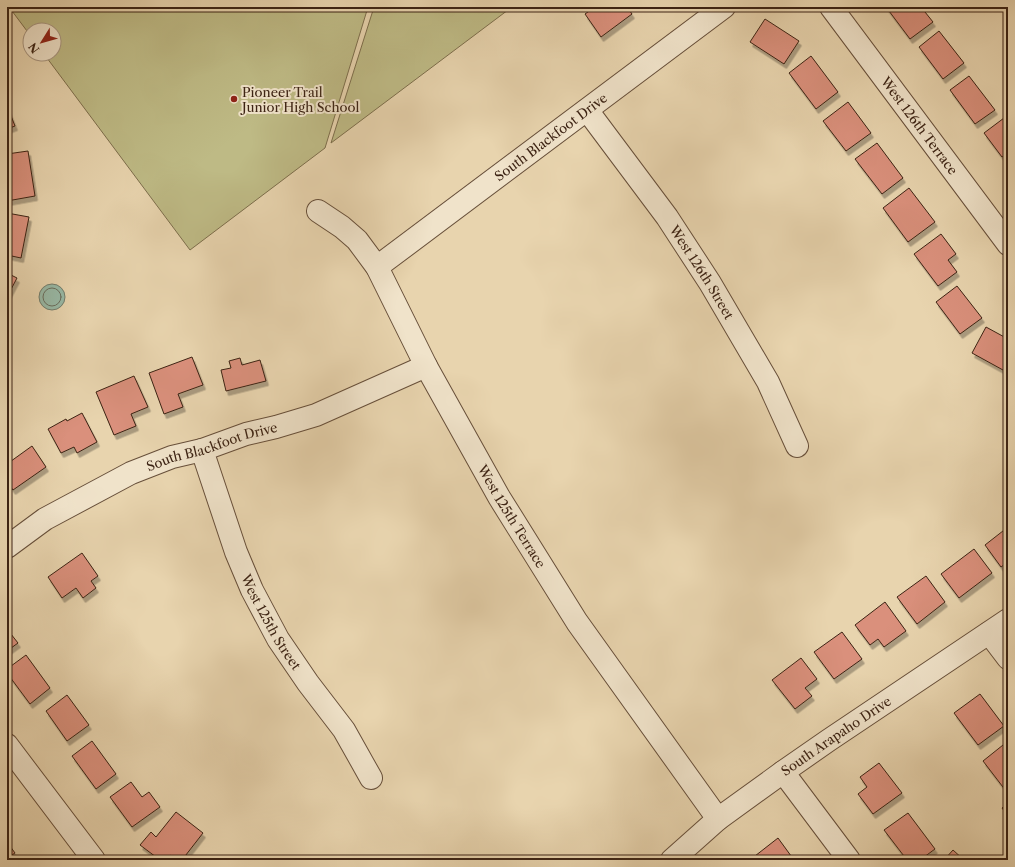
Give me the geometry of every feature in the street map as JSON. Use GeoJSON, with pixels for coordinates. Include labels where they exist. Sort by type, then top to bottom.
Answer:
{"type":"FeatureCollection","features":[{"type":"Feature","properties":{"kind":"street","name":"South Blackfoot Drive"},"geometry":{"type":"LineString","coordinates":[[378,267],[724,7]]}},
{"type":"Feature","properties":{"kind":"street","name":"West 126th Terrace"},"geometry":{"type":"LineString","coordinates":[[831,7],[1008,244]]}},
{"type":"Feature","properties":{"kind":"street","name":"West 126th Street"},"geometry":{"type":"LineString","coordinates":[[586,110],[668,218],[710,283],[768,382],[797,446]]}},
{"type":"Feature","properties":{"kind":"street","name":"West 125th Terrace"},"geometry":{"type":"LineString","coordinates":[[318,211],[342,227],[357,240],[378,267],[426,366],[499,497],[577,622],[718,819]]}},
{"type":"Feature","properties":{"kind":"street","name":"South Blackfoot Drive"},"geometry":{"type":"LineString","coordinates":[[7,547],[45,519],[131,473],[172,457],[202,450],[246,434],[316,415],[426,366]]}},
{"type":"Feature","properties":{"kind":"street","name":"West 125th Street"},"geometry":{"type":"LineString","coordinates":[[202,450],[236,552],[252,590],[278,639],[308,683],[344,730],[371,778]]}},
{"type":"Feature","properties":{"kind":"street","name":"South Arapaho Drive"},"geometry":{"type":"LineString","coordinates":[[672,860],[718,819],[783,772],[1008,620]]}},
{"type":"Feature","properties":{"kind":"street"},"geometry":{"type":"LineString","coordinates":[[989,633],[1008,658]]}},
{"type":"Feature","properties":{"kind":"street"},"geometry":{"type":"LineString","coordinates":[[7,746],[94,860]]}},
{"type":"Feature","properties":{"kind":"street"},"geometry":{"type":"LineString","coordinates":[[783,772],[849,860]]}},
{"type":"Feature","properties":{"kind":"shaded area","name":"Pioneer Trail Junior High School"},"geometry":{"type":"Polygon","coordinates":[[[9,7],[368,7],[325,148],[190,250],[50,62],[62,62],[62,22],[22,22],[22,24],[9,7]]]}},
{"type":"Feature","properties":{"kind":"shaded area"},"geometry":{"type":"Polygon","coordinates":[[[374,7],[512,7],[331,143],[374,7]]]}},
{"type":"Feature","properties":{"kind":"water"},"geometry":{"type":"Polygon","coordinates":[[[52,284],[61,288],[65,297],[61,306],[52,310],[43,306],[39,297],[43,288],[52,284]]]}},
{"type":"Feature","properties":{"kind":"building"},"geometry":{"type":"Polygon","coordinates":[[[595,7],[627,7],[632,14],[601,37],[585,14],[595,7]]]}},
{"type":"Feature","properties":{"kind":"building"},"geometry":{"type":"Polygon","coordinates":[[[886,7],[921,7],[933,22],[910,39],[886,7]]]}},
{"type":"Feature","properties":{"kind":"building"},"geometry":{"type":"Polygon","coordinates":[[[765,19],[799,41],[784,64],[750,42],[765,19]]]}},
{"type":"Feature","properties":{"kind":"building"},"geometry":{"type":"Polygon","coordinates":[[[939,31],[964,63],[943,79],[919,47],[939,31]]]}},
{"type":"Feature","properties":{"kind":"building"},"geometry":{"type":"Polygon","coordinates":[[[811,56],[838,92],[816,109],[789,73],[811,56]]]}},
{"type":"Feature","properties":{"kind":"building"},"geometry":{"type":"Polygon","coordinates":[[[969,76],[995,110],[975,124],[950,90],[969,76]]]}},
{"type":"Feature","properties":{"kind":"building"},"geometry":{"type":"Polygon","coordinates":[[[848,102],[871,133],[846,151],[823,121],[848,102]]]}},
{"type":"Feature","properties":{"kind":"building"},"geometry":{"type":"Polygon","coordinates":[[[7,106],[15,126],[7,129],[7,106]]]}},
{"type":"Feature","properties":{"kind":"building"},"geometry":{"type":"Polygon","coordinates":[[[1008,115],[1008,159],[1005,155],[1002,157],[984,133],[1008,115]]]}},
{"type":"Feature","properties":{"kind":"building"},"geometry":{"type":"Polygon","coordinates":[[[877,143],[903,178],[882,194],[855,159],[877,143]]]}},
{"type":"Feature","properties":{"kind":"building"},"geometry":{"type":"Polygon","coordinates":[[[28,151],[35,196],[7,201],[7,154],[28,151]]]}},
{"type":"Feature","properties":{"kind":"building"},"geometry":{"type":"Polygon","coordinates":[[[909,188],[935,222],[908,242],[883,208],[909,188]]]}},
{"type":"Feature","properties":{"kind":"building"},"geometry":{"type":"Polygon","coordinates":[[[7,213],[29,217],[21,258],[7,255],[7,213]]]}},
{"type":"Feature","properties":{"kind":"building"},"geometry":{"type":"Polygon","coordinates":[[[941,234],[956,254],[948,260],[957,272],[938,286],[914,254],[941,234]]]}},
{"type":"Feature","properties":{"kind":"building"},"geometry":{"type":"Polygon","coordinates":[[[7,273],[17,278],[7,297],[7,273]]]}},
{"type":"Feature","properties":{"kind":"building"},"geometry":{"type":"Polygon","coordinates":[[[957,286],[982,318],[960,334],[936,302],[957,286]]]}},
{"type":"Feature","properties":{"kind":"building"},"geometry":{"type":"Polygon","coordinates":[[[986,327],[1008,339],[1008,361],[1003,370],[972,353],[986,327]]]}},
{"type":"Feature","properties":{"kind":"building"},"geometry":{"type":"Polygon","coordinates":[[[192,357],[203,385],[178,394],[183,407],[164,414],[149,373],[192,357]]]}},
{"type":"Feature","properties":{"kind":"building"},"geometry":{"type":"Polygon","coordinates":[[[240,358],[242,365],[260,360],[266,381],[226,391],[221,370],[231,368],[229,361],[240,358]]]}},
{"type":"Feature","properties":{"kind":"building"},"geometry":{"type":"Polygon","coordinates":[[[134,376],[148,407],[131,414],[136,426],[114,435],[96,392],[134,376]]]}},
{"type":"Feature","properties":{"kind":"building"},"geometry":{"type":"Polygon","coordinates":[[[82,413],[97,442],[77,453],[74,447],[61,453],[48,429],[66,419],[67,421],[82,413]]]}},
{"type":"Feature","properties":{"kind":"building"},"geometry":{"type":"Polygon","coordinates":[[[32,446],[46,467],[13,490],[7,482],[7,464],[32,446]]]}},
{"type":"Feature","properties":{"kind":"building"},"geometry":{"type":"Polygon","coordinates":[[[1008,527],[1008,562],[1001,567],[985,545],[1008,527]]]}},
{"type":"Feature","properties":{"kind":"building"},"geometry":{"type":"Polygon","coordinates":[[[974,549],[992,573],[959,598],[941,574],[974,549]]]}},
{"type":"Feature","properties":{"kind":"building"},"geometry":{"type":"Polygon","coordinates":[[[82,553],[98,576],[91,581],[96,588],[83,598],[76,588],[62,598],[48,577],[82,553]]]}},
{"type":"Feature","properties":{"kind":"building"},"geometry":{"type":"Polygon","coordinates":[[[926,576],[945,602],[917,624],[897,597],[926,576]]]}},
{"type":"Feature","properties":{"kind":"building"},"geometry":{"type":"Polygon","coordinates":[[[885,602],[906,631],[884,647],[878,639],[870,645],[855,625],[885,602]]]}},
{"type":"Feature","properties":{"kind":"building"},"geometry":{"type":"Polygon","coordinates":[[[7,629],[18,643],[7,651],[7,629]]]}},
{"type":"Feature","properties":{"kind":"building"},"geometry":{"type":"Polygon","coordinates":[[[842,632],[862,659],[834,679],[814,652],[842,632]]]}},
{"type":"Feature","properties":{"kind":"building"},"geometry":{"type":"Polygon","coordinates":[[[26,655],[50,688],[30,704],[7,673],[7,669],[26,655]]]}},
{"type":"Feature","properties":{"kind":"building"},"geometry":{"type":"Polygon","coordinates":[[[801,658],[817,679],[805,688],[812,696],[795,709],[772,680],[801,658]]]}},
{"type":"Feature","properties":{"kind":"building"},"geometry":{"type":"Polygon","coordinates":[[[980,694],[1004,726],[978,745],[954,713],[980,694]]]}},
{"type":"Feature","properties":{"kind":"building"},"geometry":{"type":"Polygon","coordinates":[[[67,695],[89,725],[67,741],[46,711],[67,695]]]}},
{"type":"Feature","properties":{"kind":"building"},"geometry":{"type":"Polygon","coordinates":[[[92,741],[116,774],[96,789],[72,756],[92,741]]]}},
{"type":"Feature","properties":{"kind":"building"},"geometry":{"type":"Polygon","coordinates":[[[1008,741],[1008,789],[1006,791],[983,761],[1008,741]]]}},
{"type":"Feature","properties":{"kind":"building"},"geometry":{"type":"Polygon","coordinates":[[[879,763],[902,793],[873,814],[858,794],[867,787],[860,777],[879,763]]]}},
{"type":"Feature","properties":{"kind":"building"},"geometry":{"type":"Polygon","coordinates":[[[131,782],[142,797],[149,792],[160,807],[132,827],[110,797],[131,782]]]}},
{"type":"Feature","properties":{"kind":"building"},"geometry":{"type":"Polygon","coordinates":[[[1008,803],[1008,816],[1002,808],[1008,803]]]}},
{"type":"Feature","properties":{"kind":"building"},"geometry":{"type":"Polygon","coordinates":[[[176,812],[203,833],[182,860],[176,860],[170,855],[166,860],[160,860],[140,845],[151,832],[156,837],[176,812]]]}},
{"type":"Feature","properties":{"kind":"building"},"geometry":{"type":"Polygon","coordinates":[[[908,813],[935,849],[920,860],[907,860],[884,830],[908,813]]]}},
{"type":"Feature","properties":{"kind":"building"},"geometry":{"type":"Polygon","coordinates":[[[778,838],[794,860],[758,860],[755,856],[778,838]]]}},
{"type":"Feature","properties":{"kind":"building"},"geometry":{"type":"Polygon","coordinates":[[[7,842],[15,853],[7,858],[7,842]]]}},
{"type":"Feature","properties":{"kind":"building"},"geometry":{"type":"Polygon","coordinates":[[[953,850],[964,860],[944,860],[953,850]]]}},
{"type":"Feature","properties":{"kind":"place","name":"Pioneer Trail Junior High School"},"geometry":{"type":"Point","coordinates":[234,99]}}]}
